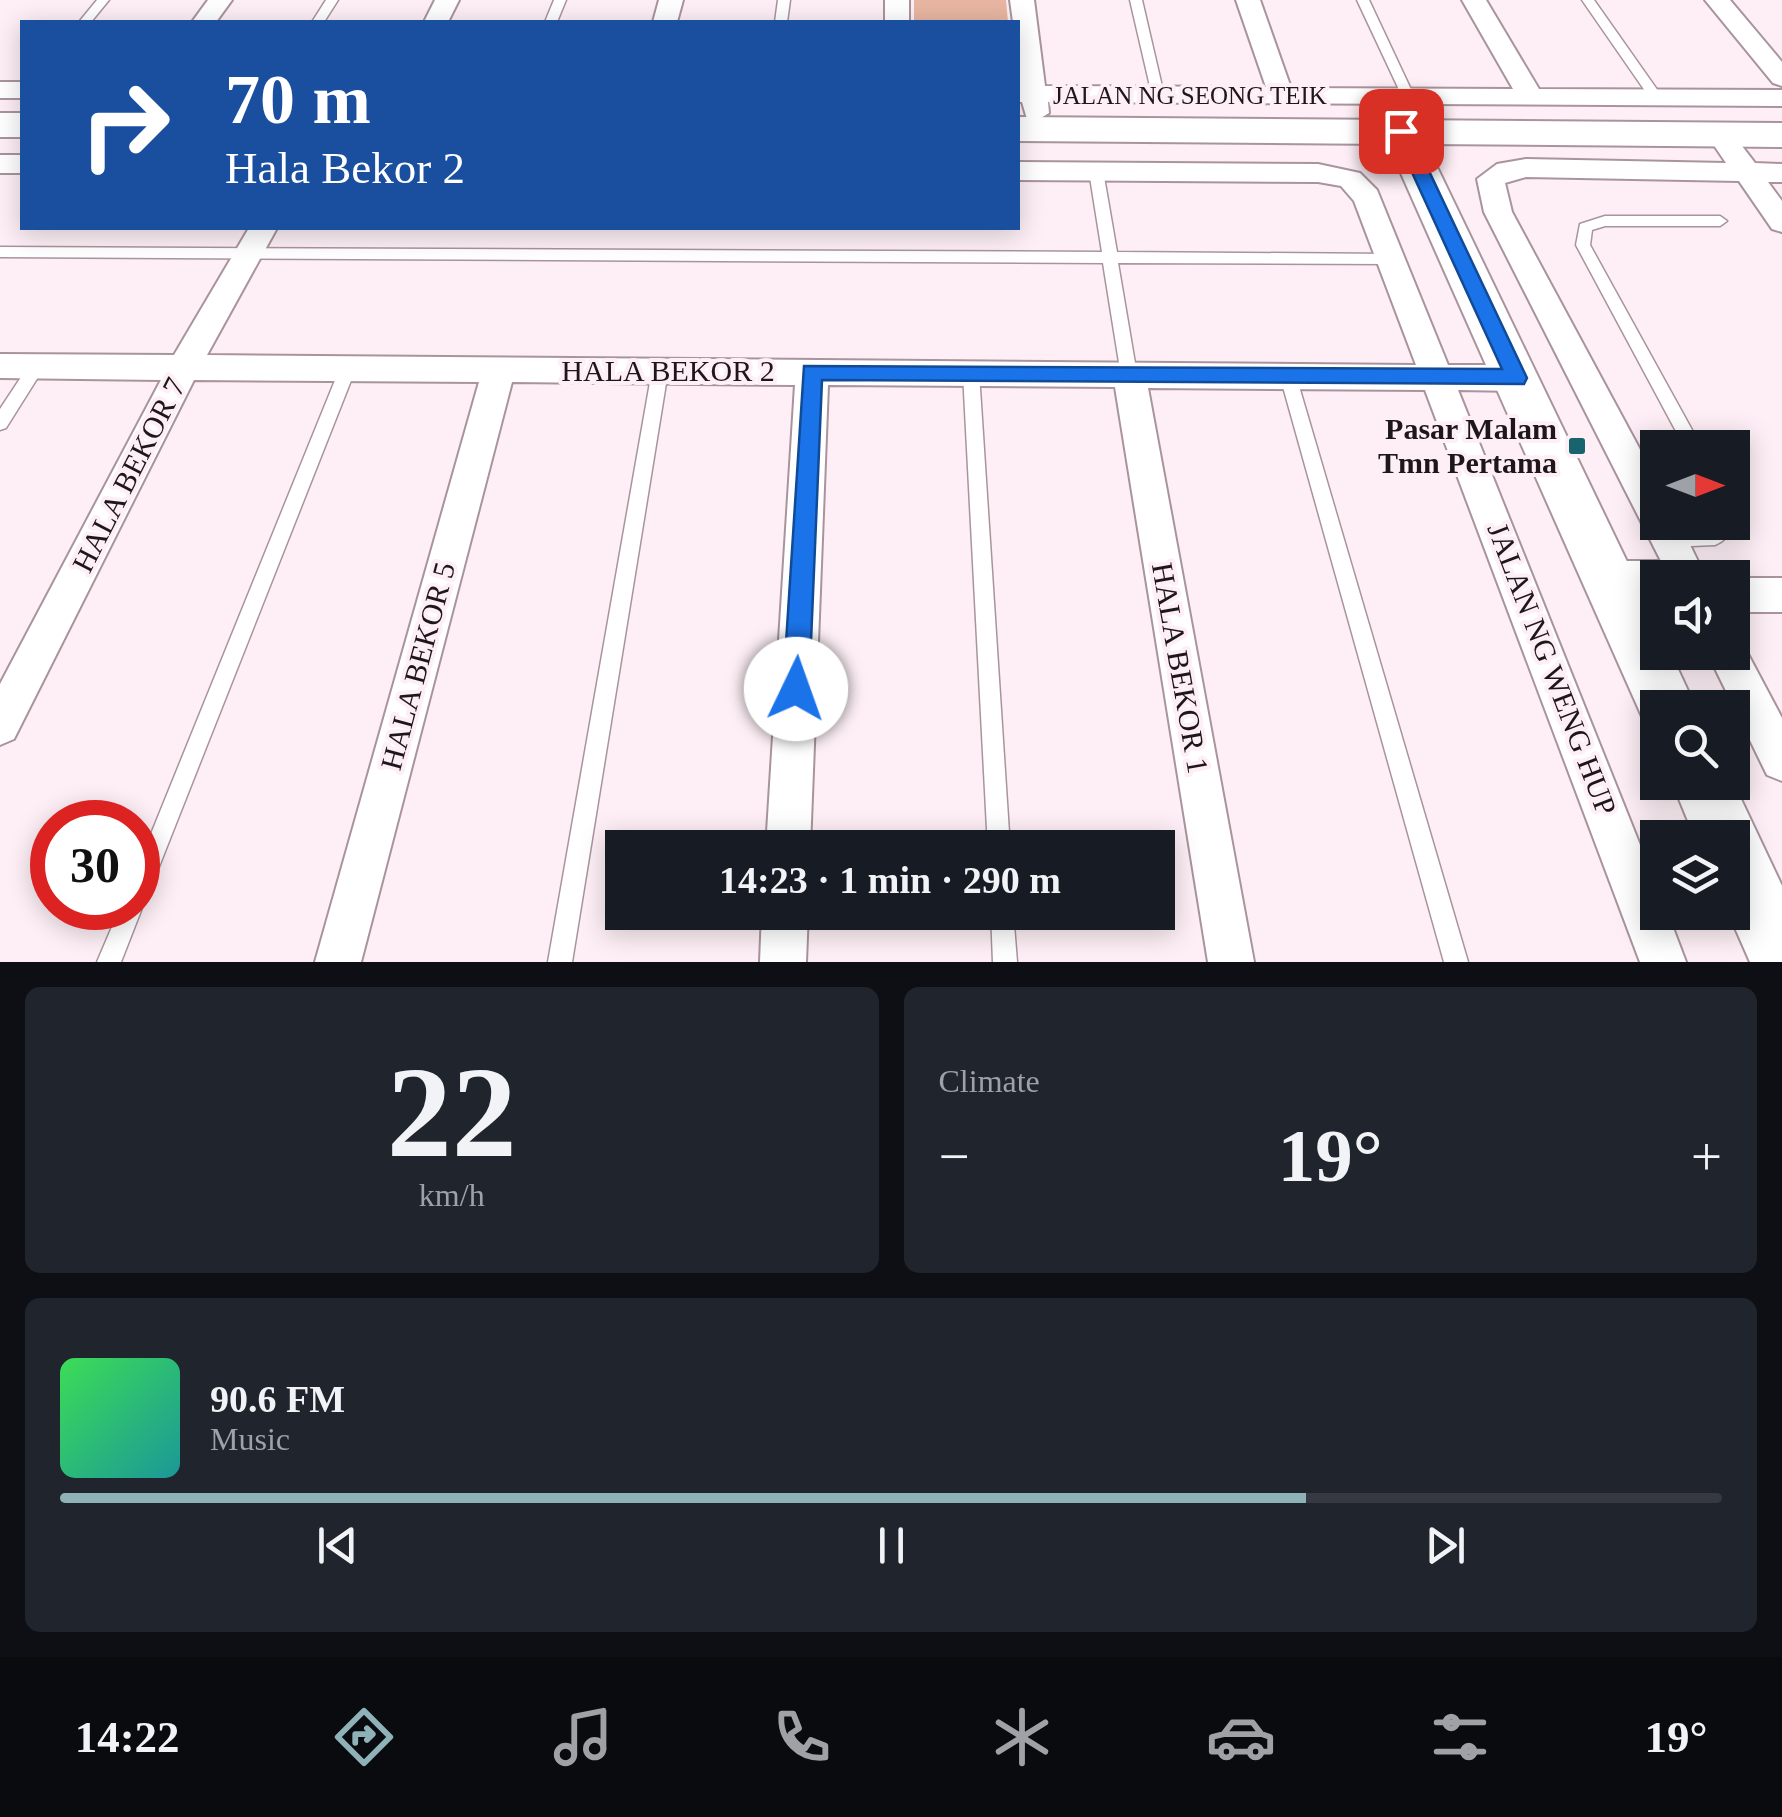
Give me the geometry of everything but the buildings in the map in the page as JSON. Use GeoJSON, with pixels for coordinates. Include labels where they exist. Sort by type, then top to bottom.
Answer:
{"type":"FeatureCollection","features":[{"type":"Feature","properties":{"kind":"main road","name":"JALAN NG SEONG TEIK"},"geometry":{"type":"LineString","coordinates":[[1027,111],[1404,114],[1720,135],[1782,135]]}},
{"type":"Feature","properties":{"kind":"main road"},"geometry":{"type":"LineString","coordinates":[[1404,114],[1517,378],[1659,690]]}},
{"type":"Feature","properties":{"kind":"main road"},"geometry":{"type":"LineString","coordinates":[[1750,889],[1782,958]]}},
{"type":"Feature","properties":{"kind":"street"},"geometry":{"type":"LineString","coordinates":[[1022,0],[1027,111]]}},
{"type":"Feature","properties":{"kind":"street"},"geometry":{"type":"LineString","coordinates":[[1248,0],[1281,95]]}},
{"type":"Feature","properties":{"kind":"street"},"geometry":{"type":"LineString","coordinates":[[1474,0],[1530,96]]}},
{"type":"Feature","properties":{"kind":"street"},"geometry":{"type":"LineString","coordinates":[[1717,0],[1782,78]]}},
{"type":"Feature","properties":{"kind":"street","name":"JALAN NG SEONG TEIK"},"geometry":{"type":"LineString","coordinates":[[1027,111],[1158,95],[1281,95],[1404,114],[1530,96],[1782,98]]}},
{"type":"Feature","properties":{"kind":"street"},"geometry":{"type":"LineString","coordinates":[[1720,135],[1782,222]]}},
{"type":"Feature","properties":{"kind":"street"},"geometry":{"type":"LineString","coordinates":[[1640,484],[1498,212],[1491,193],[1492,179],[1507,170],[1526,168],[1782,173]]}},
{"type":"Feature","properties":{"kind":"street","name":"JALAN NG WENG HUP"},"geometry":{"type":"LineString","coordinates":[[1020,170],[1318,173],[1350,180],[1368,197],[1663,962]]}},
{"type":"Feature","properties":{"kind":"street","name":"HALA BEKOR 7"},"geometry":{"type":"LineString","coordinates":[[0,725],[184,367],[255,241]]}},
{"type":"Feature","properties":{"kind":"street","name":"HALA BEKOR 2"},"geometry":{"type":"LineString","coordinates":[[0,366],[1517,378]]}},
{"type":"Feature","properties":{"kind":"street","name":"HALA BEKOR 5"},"geometry":{"type":"LineString","coordinates":[[338,962],[498,369]]}},
{"type":"Feature","properties":{"kind":"street"},"geometry":{"type":"LineString","coordinates":[[789,830],[812,372]]}},
{"type":"Feature","properties":{"kind":"street","name":"HALA BEKOR 1"},"geometry":{"type":"LineString","coordinates":[[1129,374],[1231,962]]}},
{"type":"Feature","properties":{"kind":"street"},"geometry":{"type":"LineString","coordinates":[[1608,578],[1640,578]]}},
{"type":"Feature","properties":{"kind":"street"},"geometry":{"type":"LineString","coordinates":[[1750,596],[1782,596]]}},
{"type":"Feature","properties":{"kind":"street"},"geometry":{"type":"LineString","coordinates":[[1735,670],[1782,760]]}},
{"type":"Feature","properties":{"kind":"street"},"geometry":{"type":"LineString","coordinates":[[783,962],[784,930]]}},
{"type":"Feature","properties":{"kind":"lane"},"geometry":{"type":"LineString","coordinates":[[87,20],[103,0]]}},
{"type":"Feature","properties":{"kind":"lane"},"geometry":{"type":"LineString","coordinates":[[1136,0],[1158,95]]}},
{"type":"Feature","properties":{"kind":"lane"},"geometry":{"type":"LineString","coordinates":[[1362,0],[1404,114]]}},
{"type":"Feature","properties":{"kind":"lane"},"geometry":{"type":"LineString","coordinates":[[1588,0],[1657,98]]}},
{"type":"Feature","properties":{"kind":"lane"},"geometry":{"type":"LineString","coordinates":[[1096,171],[1129,374]]}},
{"type":"Feature","properties":{"kind":"lane"},"geometry":{"type":"LineString","coordinates":[[1684,430],[1582,245],[1585,227],[1605,221],[1720,221]]}},
{"type":"Feature","properties":{"kind":"lane"},"geometry":{"type":"LineString","coordinates":[[0,252],[255,241],[755,253],[1392,259]]}},
{"type":"Feature","properties":{"kind":"lane"},"geometry":{"type":"LineString","coordinates":[[0,423],[36,366]]}},
{"type":"Feature","properties":{"kind":"lane"},"geometry":{"type":"LineString","coordinates":[[160,837],[348,368]]}},
{"type":"Feature","properties":{"kind":"lane"},"geometry":{"type":"LineString","coordinates":[[560,962],[660,371]]}},
{"type":"Feature","properties":{"kind":"lane"},"geometry":{"type":"LineString","coordinates":[[971,373],[997,830]]}},
{"type":"Feature","properties":{"kind":"lane"},"geometry":{"type":"LineString","coordinates":[[1288,376],[1456,962]]}},
{"type":"Feature","properties":{"kind":"lane"},"geometry":{"type":"LineString","coordinates":[[110,962],[123,930]]}},
{"type":"Feature","properties":{"kind":"lane"},"geometry":{"type":"LineString","coordinates":[[1003,930],[1005,962]]}},
{"type":"Feature","properties":{"kind":"shaded area"},"geometry":{"type":"Polygon","coordinates":[[[914,0],[1006,0],[1008,20],[914,20],[914,0]]]}},
{"type":"Feature","properties":{"kind":"place","name":"Pasar Malam Tmn Pertama"},"geometry":{"type":"Point","coordinates":[1577,446]}},
{"type":"Feature","properties":{"kind":"route"},"geometry":{"type":"LineString","coordinates":[[796,689],[812,372],[1517,378],[1401,131]]}}]}
